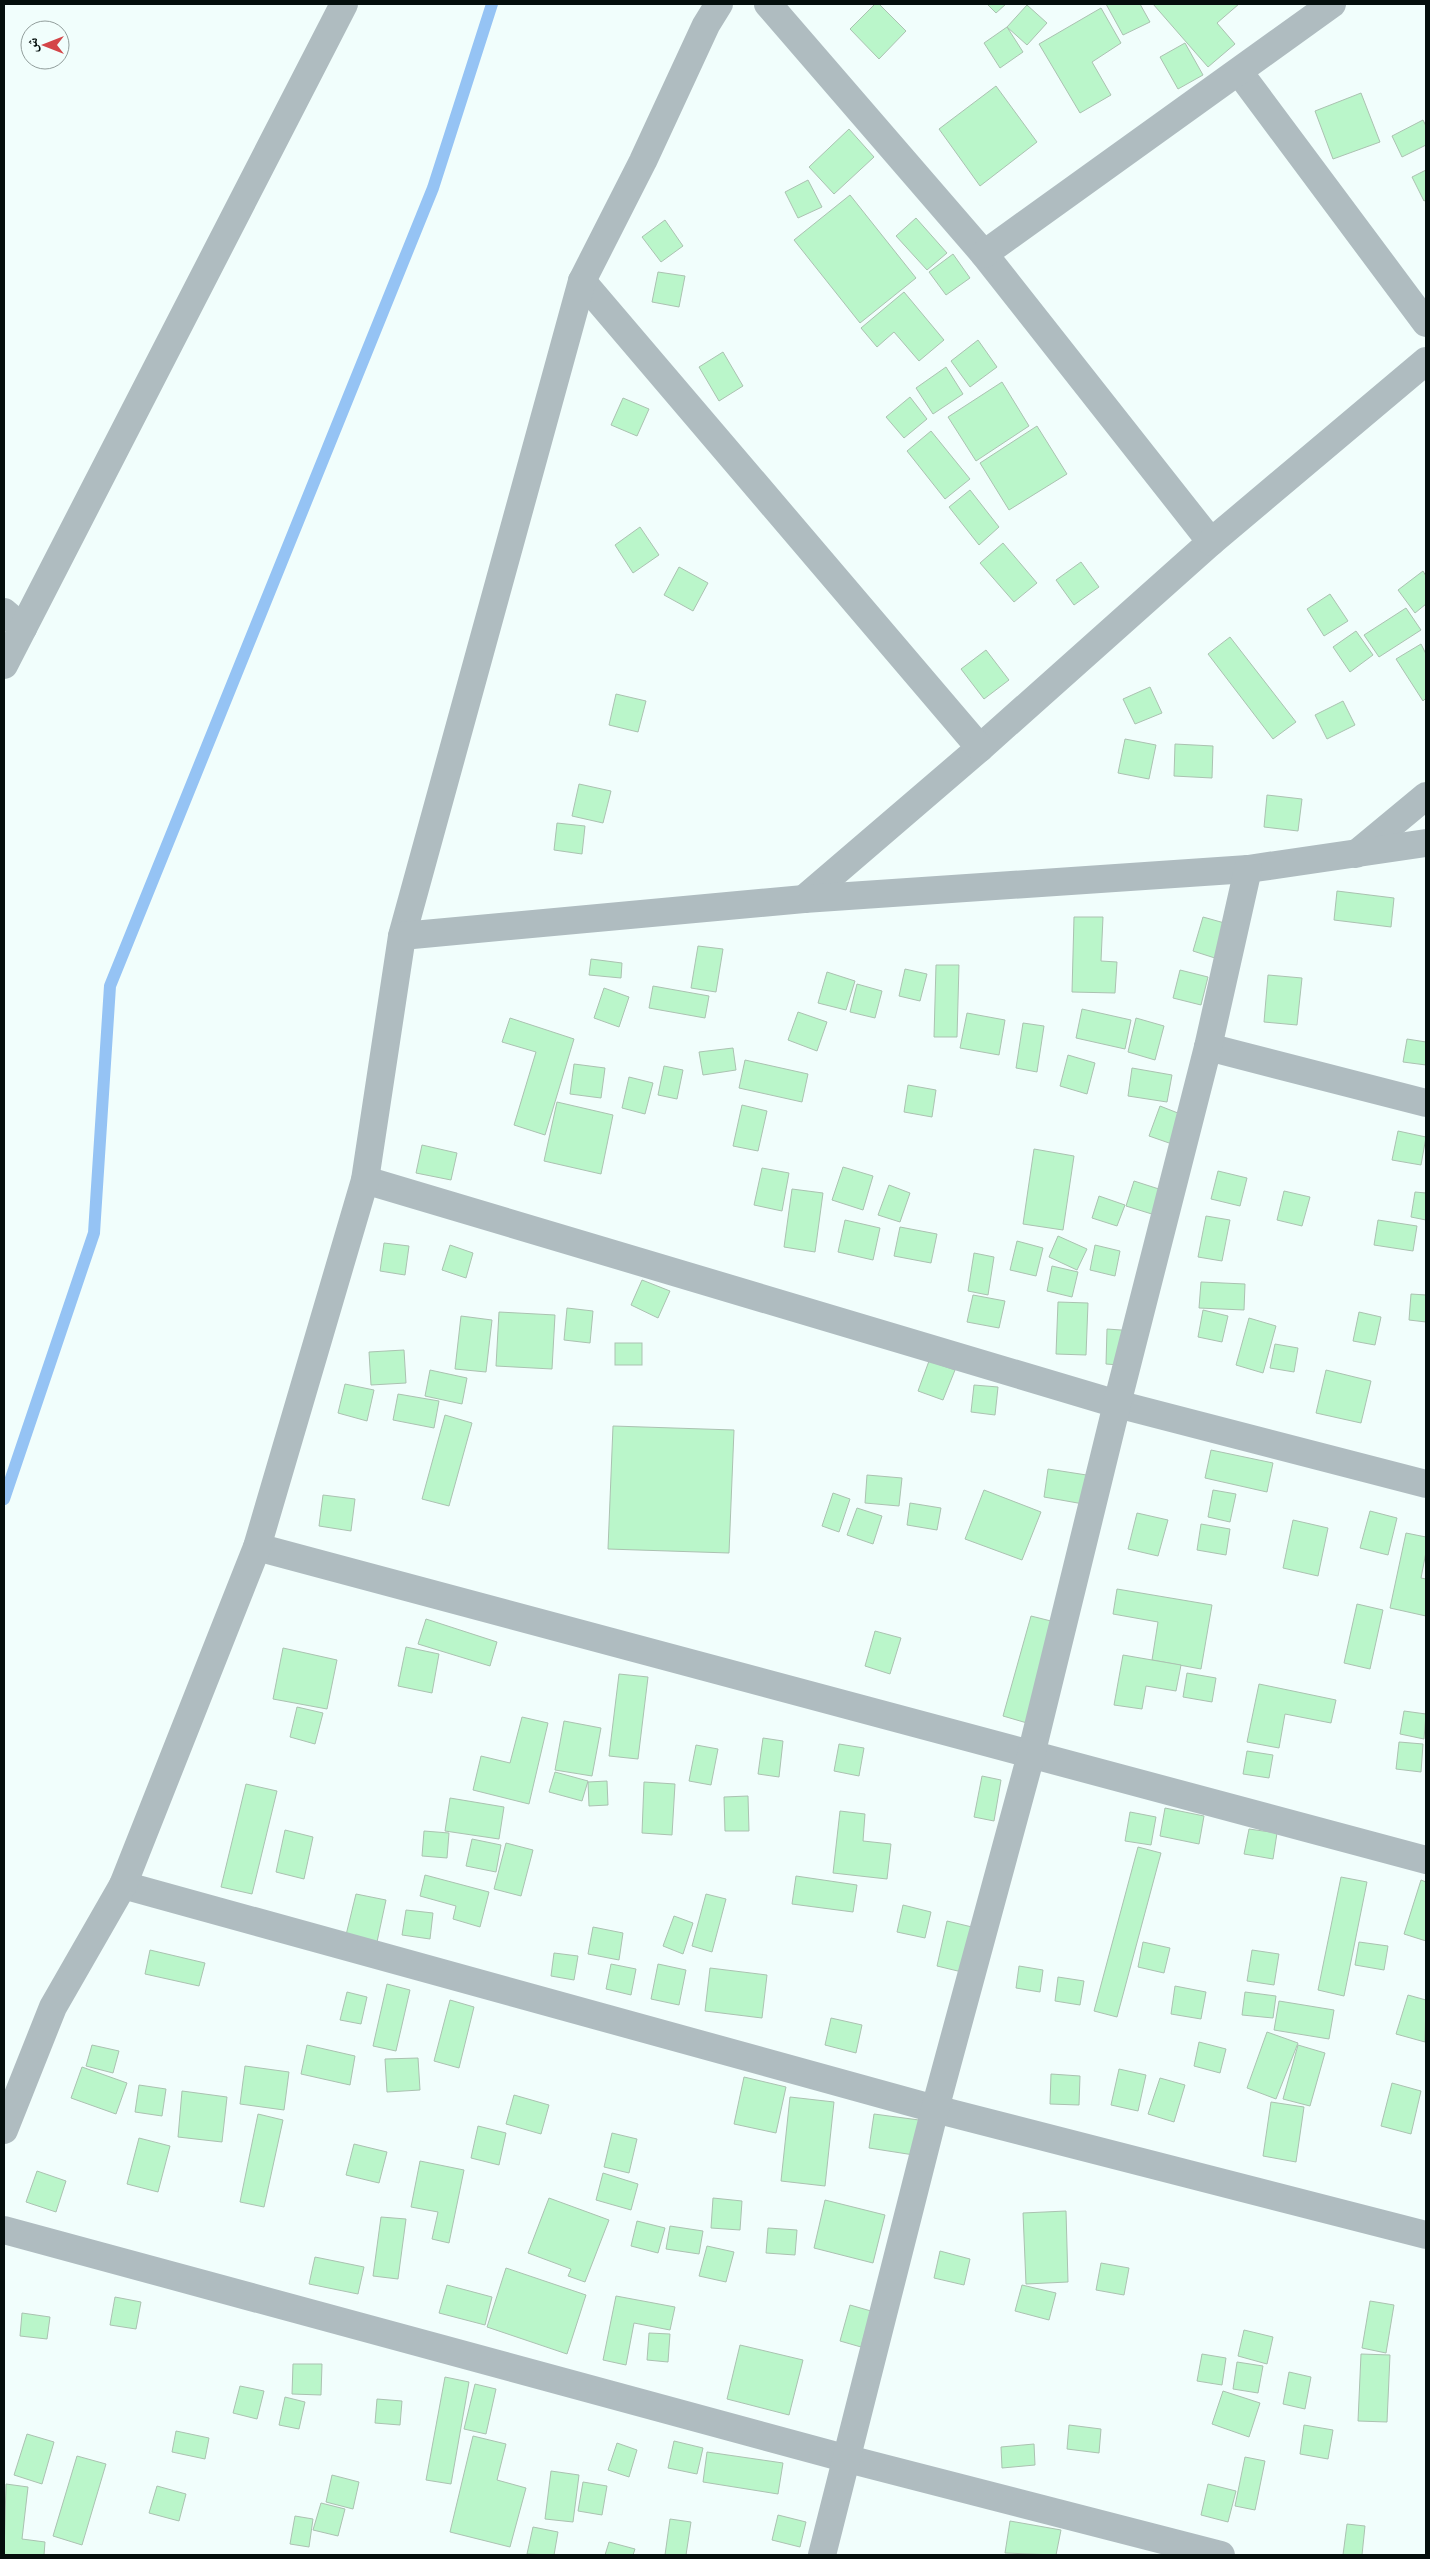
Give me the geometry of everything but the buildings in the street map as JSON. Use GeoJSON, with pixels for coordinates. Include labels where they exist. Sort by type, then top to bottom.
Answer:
{"type":"FeatureCollection","features":[{"type":"Feature","properties":{"kind":"street"},"geometry":{"type":"LineString","coordinates":[[4,665],[13,620],[344,4]]}},
{"type":"Feature","properties":{"kind":"street"},"geometry":{"type":"LineString","coordinates":[[4,2130],[53,2007],[123,1885],[257,1547],[365,1180],[402,936],[582,281],[643,161],[706,25],[719,4]]}},
{"type":"Feature","properties":{"kind":"street"},"geometry":{"type":"LineString","coordinates":[[768,4],[984,254],[1211,542]]}},
{"type":"Feature","properties":{"kind":"street"},"geometry":{"type":"LineString","coordinates":[[984,254],[1332,4]]}},
{"type":"Feature","properties":{"kind":"street"},"geometry":{"type":"LineString","coordinates":[[1239,72],[1426,323]]}},
{"type":"Feature","properties":{"kind":"street"},"geometry":{"type":"LineString","coordinates":[[582,281],[980,748]]}},
{"type":"Feature","properties":{"kind":"street"},"geometry":{"type":"LineString","coordinates":[[804,899],[980,748],[1211,542],[1426,361]]}},
{"type":"Feature","properties":{"kind":"street"},"geometry":{"type":"LineString","coordinates":[[1355,854],[1426,796]]}},
{"type":"Feature","properties":{"kind":"street"},"geometry":{"type":"LineString","coordinates":[[402,936],[804,899],[1248,869],[1426,843]]}},
{"type":"Feature","properties":{"kind":"street"},"geometry":{"type":"LineString","coordinates":[[822,2555],[848,2459],[935,2109],[1031,1755],[1117,1404],[1208,1047],[1248,869]]}},
{"type":"Feature","properties":{"kind":"street"},"geometry":{"type":"LineString","coordinates":[[1208,1047],[1426,1103]]}},
{"type":"Feature","properties":{"kind":"street"},"geometry":{"type":"LineString","coordinates":[[365,1180],[1117,1404],[1426,1484]]}},
{"type":"Feature","properties":{"kind":"street"},"geometry":{"type":"LineString","coordinates":[[257,1547],[1426,1860]]}},
{"type":"Feature","properties":{"kind":"street"},"geometry":{"type":"LineString","coordinates":[[123,1885],[935,2109],[1426,2234]]}},
{"type":"Feature","properties":{"kind":"street"},"geometry":{"type":"LineString","coordinates":[[4,2230],[848,2459],[1221,2555]]}},
{"type":"Feature","properties":{"kind":"waterway"},"geometry":{"type":"LineString","coordinates":[[4,1499],[94,1233],[110,986],[433,188],[492,4]]}}]}
